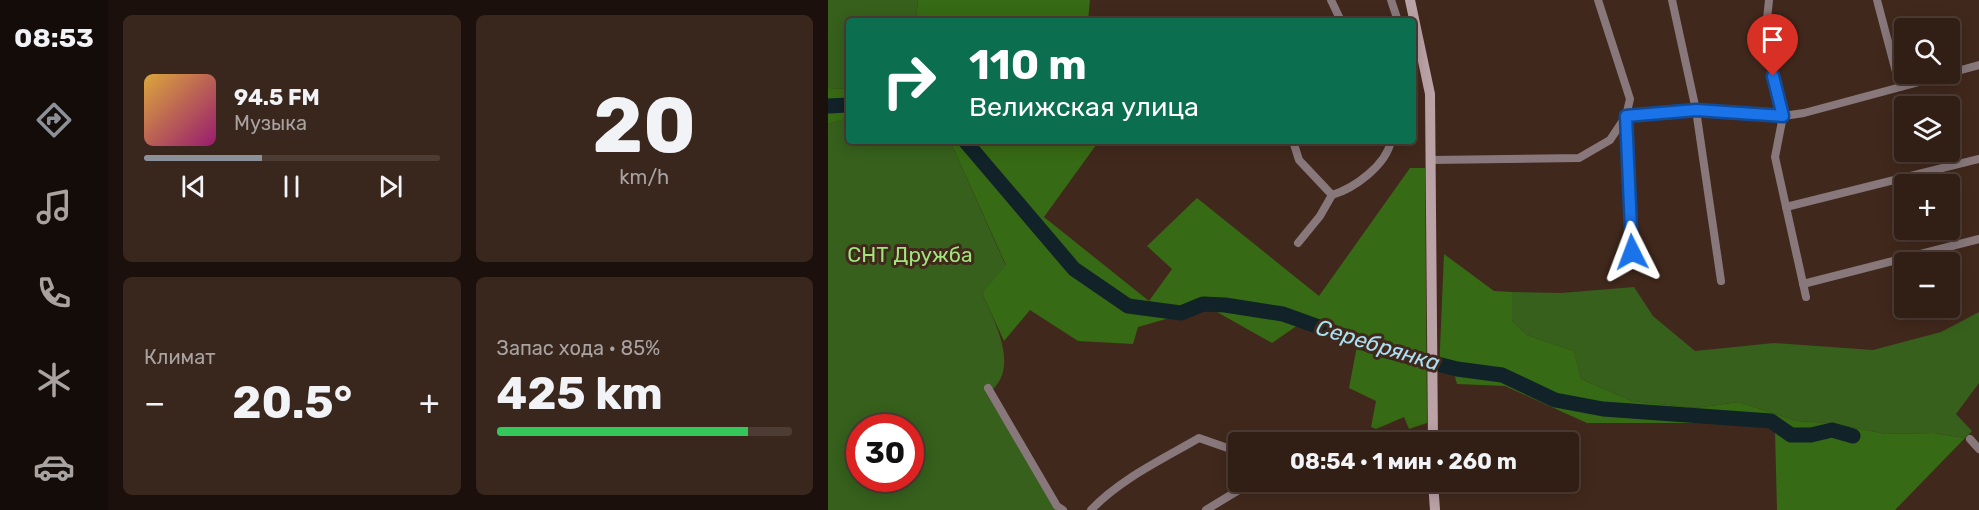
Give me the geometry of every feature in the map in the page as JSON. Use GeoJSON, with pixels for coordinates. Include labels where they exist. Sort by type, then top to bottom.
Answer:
{"type":"FeatureCollection","features":[{"type":"Feature","properties":{"kind":"street"},"geometry":{"type":"LineString","coordinates":[[1330,0],[1339,18]]}},
{"type":"Feature","properties":{"kind":"street"},"geometry":{"type":"LineString","coordinates":[[1391,0],[1397,18]]}},
{"type":"Feature","properties":{"kind":"street"},"geometry":{"type":"LineString","coordinates":[[1410,0],[1414,18]]}},
{"type":"Feature","properties":{"kind":"street"},"geometry":{"type":"LineString","coordinates":[[1598,0],[1630,99],[1626,116],[1632,252]]}},
{"type":"Feature","properties":{"kind":"street"},"geometry":{"type":"LineString","coordinates":[[1672,0],[1696,110],[1721,281]]}},
{"type":"Feature","properties":{"kind":"street"},"geometry":{"type":"LineString","coordinates":[[1769,0],[1765,38],[1783,116],[1775,157],[1806,297]]}},
{"type":"Feature","properties":{"kind":"street"},"geometry":{"type":"LineString","coordinates":[[1876,0],[1900,87]]}},
{"type":"Feature","properties":{"kind":"street"},"geometry":{"type":"LineString","coordinates":[[1416,28],[1430,94],[1433,432]]}},
{"type":"Feature","properties":{"kind":"street"},"geometry":{"type":"LineString","coordinates":[[1960,70],[1979,65]]}},
{"type":"Feature","properties":{"kind":"street"},"geometry":{"type":"LineString","coordinates":[[1626,116],[1696,110],[1783,116],[1804,113],[1911,84]]}},
{"type":"Feature","properties":{"kind":"street"},"geometry":{"type":"LineString","coordinates":[[1431,160],[1579,158],[1610,140],[1626,116]]}},
{"type":"Feature","properties":{"kind":"street"},"geometry":{"type":"LineString","coordinates":[[1294,144],[1299,160],[1332,195]]}},
{"type":"Feature","properties":{"kind":"street"},"geometry":{"type":"LineString","coordinates":[[1298,243],[1320,216],[1332,195],[1350,189],[1389,153],[1390,144]]}},
{"type":"Feature","properties":{"kind":"street"},"geometry":{"type":"LineString","coordinates":[[1786,207],[1979,159]]}},
{"type":"Feature","properties":{"kind":"street"},"geometry":{"type":"LineString","coordinates":[[1803,284],[1979,240]]}},
{"type":"Feature","properties":{"kind":"street"},"geometry":{"type":"LineString","coordinates":[[988,388],[1057,506],[1063,510]]}},
{"type":"Feature","properties":{"kind":"street"},"geometry":{"type":"LineString","coordinates":[[1090,510],[1100,500],[1155,463],[1199,438],[1228,448]]}},
{"type":"Feature","properties":{"kind":"street"},"geometry":{"type":"LineString","coordinates":[[1970,439],[1979,449]]}},
{"type":"Feature","properties":{"kind":"street"},"geometry":{"type":"LineString","coordinates":[[1206,510],[1235,492]]}},
{"type":"Feature","properties":{"kind":"street"},"geometry":{"type":"LineString","coordinates":[[1434,492],[1435,510]]}},
{"type":"Feature","properties":{"kind":"green space"},"geometry":{"type":"Polygon","coordinates":[[[828,0],[918,0],[916,18],[846,18],[846,89],[828,88],[828,0]]]}},
{"type":"Feature","properties":{"kind":"green space"},"geometry":{"type":"Polygon","coordinates":[[[918,0],[1090,0],[1088,18],[916,18],[918,0]]]}},
{"type":"Feature","properties":{"kind":"green space"},"geometry":{"type":"Polygon","coordinates":[[[828,88],[846,89],[846,119],[828,124],[828,88]]]}},
{"type":"Feature","properties":{"kind":"green space","name":"СНТ Дружба"},"geometry":{"type":"Polygon","coordinates":[[[846,119],[846,144],[951,144],[1006,266],[982,293],[999,332],[1004,359],[1003,372],[997,384],[987,394],[1056,510],[828,510],[828,124],[846,119]]]}},
{"type":"Feature","properties":{"kind":"green space"},"geometry":{"type":"Polygon","coordinates":[[[951,144],[1097,144],[1044,217],[1149,301],[1172,269],[1147,246],[1197,198],[1319,296],[1410,168],[1425,168],[1427,423],[1409,429],[1404,417],[1376,429],[1371,427],[1376,401],[1349,388],[1357,346],[1298,325],[1272,343],[1208,307],[1138,327],[1133,344],[1078,341],[1030,310],[1004,341],[982,293],[1006,265],[951,144]]]}},
{"type":"Feature","properties":{"kind":"green space"},"geometry":{"type":"Polygon","coordinates":[[[1444,254],[1494,291],[1512,292],[1512,321],[1527,335],[1574,351],[1581,379],[1632,401],[1695,408],[1739,402],[1797,421],[1830,423],[1886,434],[1933,433],[1965,438],[1895,510],[1777,510],[1775,431],[1757,423],[1587,423],[1505,386],[1457,384],[1454,373],[1439,372],[1444,254]]]}},
{"type":"Feature","properties":{"kind":"green space"},"geometry":{"type":"Polygon","coordinates":[[[1634,287],[1653,316],[1695,351],[1774,343],[1873,350],[1941,332],[1979,312],[1979,383],[1956,414],[1972,431],[1965,438],[1933,433],[1886,434],[1830,423],[1797,421],[1739,402],[1695,408],[1632,401],[1581,379],[1574,351],[1527,335],[1512,321],[1512,292],[1561,293],[1634,287]]]}},
{"type":"Feature","properties":{"kind":"waterway","name":"Серебрянка"},"geometry":{"type":"LineString","coordinates":[[828,106],[846,105]]}},
{"type":"Feature","properties":{"kind":"waterway","name":"Серебрянка"},"geometry":{"type":"LineString","coordinates":[[968,144],[1074,269],[1128,306],[1181,313],[1203,304],[1225,305],[1283,314],[1383,350],[1457,369],[1502,375],[1555,400],[1603,409],[1771,421],[1791,435],[1811,435],[1832,430],[1853,436]]}},
{"type":"Feature","properties":{"kind":"route"},"geometry":{"type":"LineString","coordinates":[[1632,252],[1626,116],[1696,110],[1783,116],[1773,76]]}}]}
